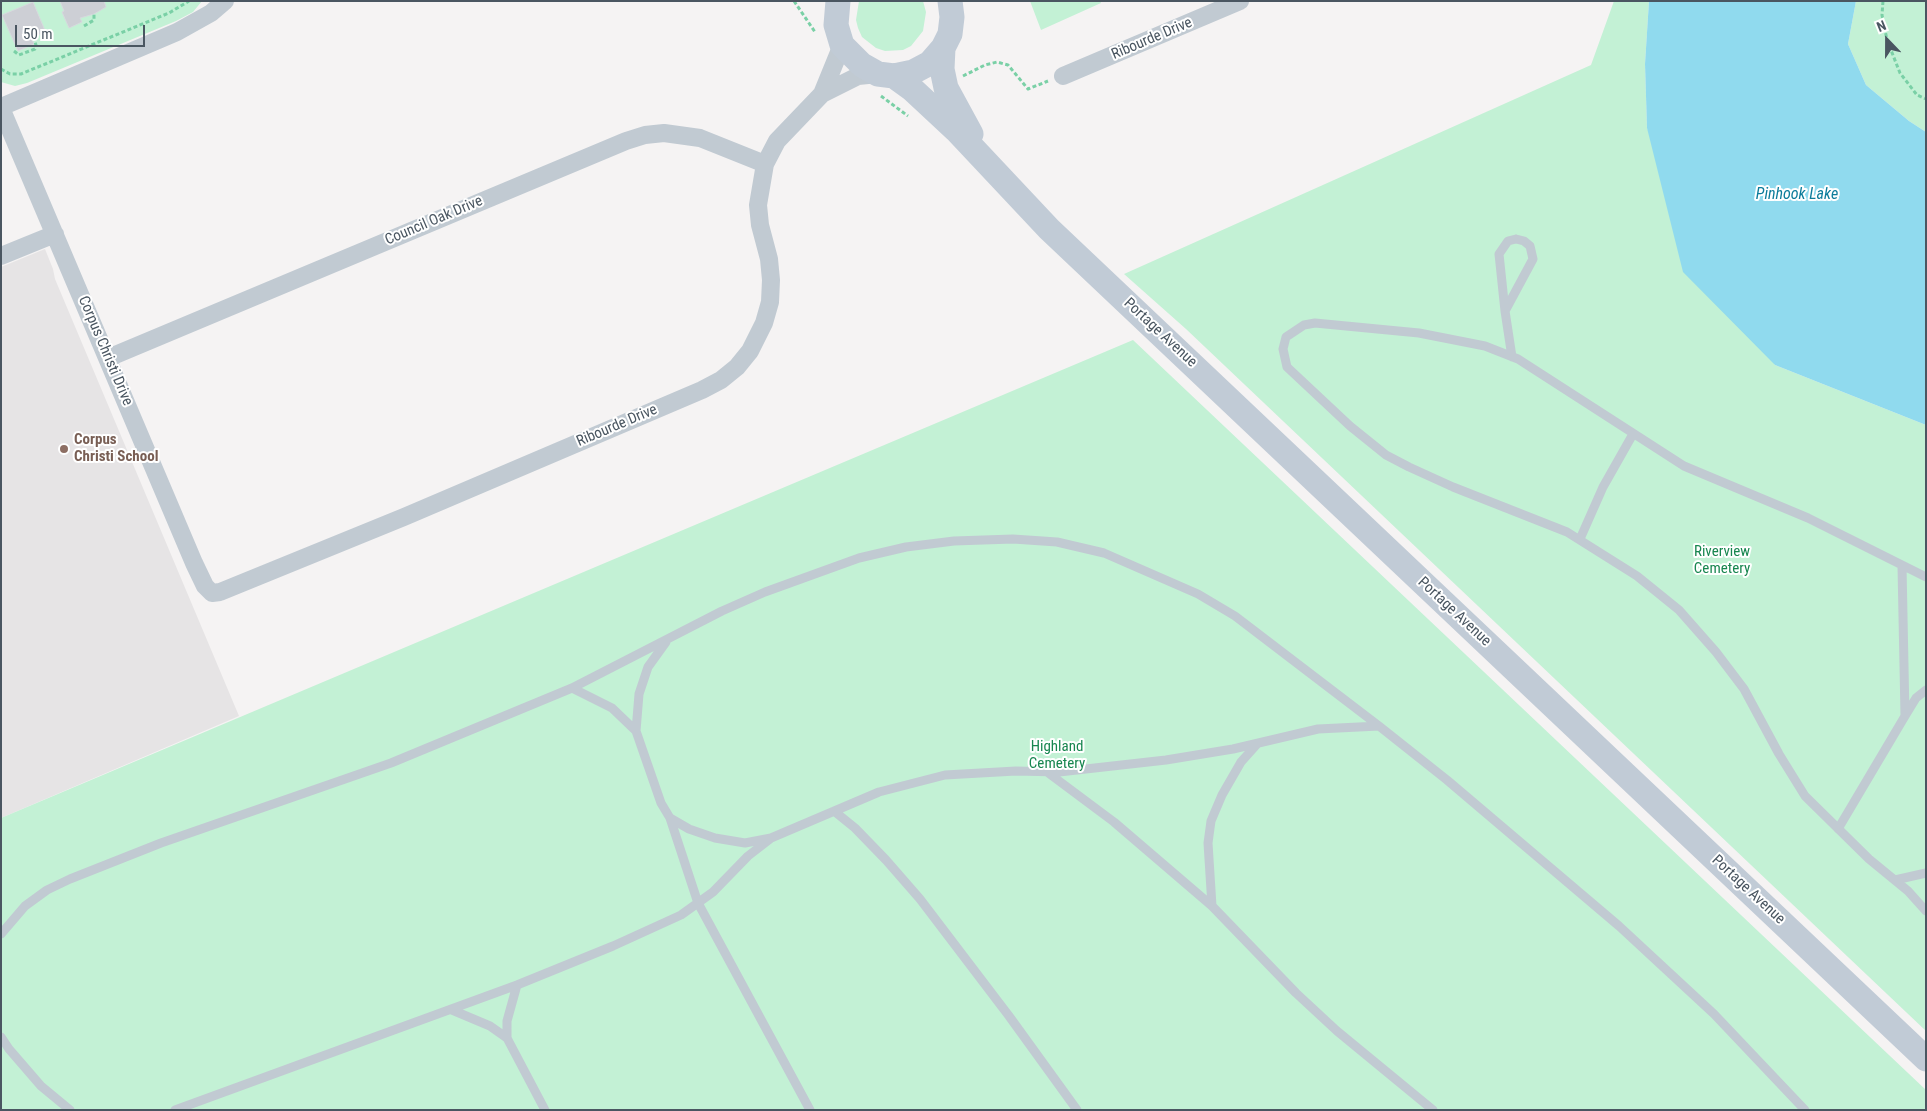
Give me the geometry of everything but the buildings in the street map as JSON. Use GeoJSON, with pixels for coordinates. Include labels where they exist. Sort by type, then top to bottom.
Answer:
{"type":"FeatureCollection","features":[{"type":"Feature","properties":{"kind":"main road"},"geometry":{"type":"LineString","coordinates":[[886,75],[913,72],[930,63],[943,48],[951,26],[950,1]]}},
{"type":"Feature","properties":{"kind":"main road"},"geometry":{"type":"LineString","coordinates":[[835,5],[838,35],[842,45]]}},
{"type":"Feature","properties":{"kind":"main road","name":"Portage Avenue"},"geometry":{"type":"LineString","coordinates":[[842,45],[862,65],[912,89],[987,160],[1049,229],[1926,1059]]}},
{"type":"Feature","properties":{"kind":"main road","name":"Portage Avenue"},"geometry":{"type":"LineString","coordinates":[[943,48],[942,69],[946,88],[987,160]]}},
{"type":"Feature","properties":{"kind":"street"},"geometry":{"type":"LineString","coordinates":[[1,107],[177,32],[211,13],[225,1]]}},
{"type":"Feature","properties":{"kind":"street","name":"Ribourde Drive"},"geometry":{"type":"LineString","coordinates":[[1063,76],[1240,1]]}},
{"type":"Feature","properties":{"kind":"street","name":"Ribourde Drive"},"geometry":{"type":"LineString","coordinates":[[822,94],[842,45]]}},
{"type":"Feature","properties":{"kind":"street","name":"Ribourde Drive"},"geometry":{"type":"LineString","coordinates":[[212,593],[220,592],[404,517],[702,390],[720,380],[737,366],[750,351],[764,323],[770,302],[771,280],[769,259],[760,226],[758,205],[765,164],[778,141],[822,94],[858,76],[886,75]]}},
{"type":"Feature","properties":{"kind":"street","name":"Corpus Christi Drive"},"geometry":{"type":"LineString","coordinates":[[1,107],[194,563],[206,586],[212,593]]}},
{"type":"Feature","properties":{"kind":"street","name":"Council Oak Drive"},"geometry":{"type":"LineString","coordinates":[[108,358],[617,144],[645,135],[682,134],[700,138],[765,164]]}},
{"type":"Feature","properties":{"kind":"street"},"geometry":{"type":"LineString","coordinates":[[1,256],[55,234]]}},
{"type":"Feature","properties":{"kind":"lane"},"geometry":{"type":"LineString","coordinates":[[1505,311],[1533,259],[1530,246],[1524,241],[1516,239],[1508,241],[1502,246],[1499,254],[1505,311],[1512,357]]}},
{"type":"Feature","properties":{"kind":"lane"},"geometry":{"type":"LineString","coordinates":[[1926,577],[1808,518],[1684,466],[1571,392],[1512,357],[1486,346],[1438,336],[1315,323],[1293,330],[1286,337],[1283,348],[1287,367],[1350,426],[1386,455],[1409,468],[1567,532],[1649,585],[1695,627],[1744,689],[1787,769],[1805,796],[1926,911]]}},
{"type":"Feature","properties":{"kind":"lane"},"geometry":{"type":"LineString","coordinates":[[1580,539],[1603,487],[1633,434]]}},
{"type":"Feature","properties":{"kind":"lane"},"geometry":{"type":"LineString","coordinates":[[1,934],[26,906],[47,890],[70,879],[161,843],[391,762],[572,688],[722,611],[765,592],[859,558],[906,547],[954,540],[1014,538],[1057,542],[1104,553],[1198,594],[1235,616],[1454,786],[1619,926],[1714,1014],[1805,1110]]}},
{"type":"Feature","properties":{"kind":"lane"},"geometry":{"type":"LineString","coordinates":[[1902,566],[1905,716]]}},
{"type":"Feature","properties":{"kind":"lane"},"geometry":{"type":"LineString","coordinates":[[666,641],[648,667],[639,694],[636,730],[661,803],[670,818],[698,903],[810,1110]]}},
{"type":"Feature","properties":{"kind":"lane"},"geometry":{"type":"LineString","coordinates":[[572,688],[612,708],[636,730]]}},
{"type":"Feature","properties":{"kind":"lane"},"geometry":{"type":"LineString","coordinates":[[1838,829],[1916,698],[1926,690]]}},
{"type":"Feature","properties":{"kind":"lane"},"geometry":{"type":"LineString","coordinates":[[670,818],[689,829],[715,838],[745,843],[771,838],[879,792],[945,775],[981,772],[1047,772],[1166,760],[1258,743],[1318,728],[1379,726]]}},
{"type":"Feature","properties":{"kind":"lane"},"geometry":{"type":"LineString","coordinates":[[1212,906],[1208,843],[1212,821],[1222,795],[1240,762],[1258,743]]}},
{"type":"Feature","properties":{"kind":"lane"},"geometry":{"type":"LineString","coordinates":[[1047,772],[1114,822],[1212,906],[1310,1006],[1433,1110]]}},
{"type":"Feature","properties":{"kind":"lane"},"geometry":{"type":"LineString","coordinates":[[834,811],[855,828],[920,899],[1010,1016],[1077,1110]]}},
{"type":"Feature","properties":{"kind":"lane"},"geometry":{"type":"LineString","coordinates":[[176,1110],[517,986],[681,915],[713,892],[748,856],[771,838]]}},
{"type":"Feature","properties":{"kind":"lane"},"geometry":{"type":"LineString","coordinates":[[1895,880],[1926,873]]}},
{"type":"Feature","properties":{"kind":"lane"},"geometry":{"type":"LineString","coordinates":[[507,1038],[507,1021],[517,986]]}},
{"type":"Feature","properties":{"kind":"lane"},"geometry":{"type":"LineString","coordinates":[[452,1010],[490,1026],[507,1038],[546,1110]]}},
{"type":"Feature","properties":{"kind":"lane"},"geometry":{"type":"LineString","coordinates":[[1,1036],[9,1049],[41,1086],[70,1110]]}},
{"type":"Feature","properties":{"kind":"path"},"geometry":{"type":"LineString","coordinates":[[1,69],[10,74],[21,74],[169,13],[189,1]]}},
{"type":"Feature","properties":{"kind":"path"},"geometry":{"type":"LineString","coordinates":[[794,1],[817,35]]}},
{"type":"Feature","properties":{"kind":"path"},"geometry":{"type":"LineString","coordinates":[[1882,1],[1882,15],[1887,40],[1900,73],[1917,95],[1926,99]]}},
{"type":"Feature","properties":{"kind":"path"},"geometry":{"type":"LineString","coordinates":[[84,26],[94,20],[94,14]]}},
{"type":"Feature","properties":{"kind":"path"},"geometry":{"type":"LineString","coordinates":[[14,51],[19,56],[35,49],[36,45],[33,36]]}},
{"type":"Feature","properties":{"kind":"path"},"geometry":{"type":"LineString","coordinates":[[963,76],[985,65],[996,62],[1008,65],[1028,89],[1063,76]]}},
{"type":"Feature","properties":{"kind":"shaded area","name":"Corpus Christi School"},"geometry":{"type":"Polygon","coordinates":[[[45,249],[55,279],[239,716],[1,818],[1,267],[45,249]]]}},
{"type":"Feature","properties":{"kind":"green space"},"geometry":{"type":"Polygon","coordinates":[[[1,1],[202,1],[193,12],[176,21],[27,83],[15,86],[1,82],[1,1]]]}},
{"type":"Feature","properties":{"kind":"green space"},"geometry":{"type":"Polygon","coordinates":[[[859,1],[923,1],[926,12],[923,31],[911,46],[903,50],[885,51],[876,48],[862,37],[858,28],[856,20],[859,1]]]}},
{"type":"Feature","properties":{"kind":"green space"},"geometry":{"type":"Polygon","coordinates":[[[1030,1],[1100,1],[1101,3],[1041,30],[1030,1]]]}},
{"type":"Feature","properties":{"kind":"green space","name":"Riverview Cemetery"},"geometry":{"type":"Polygon","coordinates":[[[1614,1],[1649,1],[1645,64],[1647,128],[1775,365],[1926,425],[1926,1031],[1186,329],[1124,274],[1591,65],[1614,1]]]}},
{"type":"Feature","properties":{"kind":"green space"},"geometry":{"type":"Polygon","coordinates":[[[1856,1],[1926,1],[1926,132],[1909,121],[1866,85],[1848,44],[1856,1]]]}},
{"type":"Feature","properties":{"kind":"green space","name":"Highland Cemetery"},"geometry":{"type":"Polygon","coordinates":[[[1133,340],[1926,1090],[1926,1110],[1,1110],[1,818],[1133,340]]]}},
{"type":"Feature","properties":{"kind":"water","name":"Pinhook Lake"},"geometry":{"type":"Polygon","coordinates":[[[1649,1],[1856,1],[1848,44],[1866,85],[1909,121],[1926,132],[1926,425],[1775,365],[1683,272],[1647,128],[1645,64],[1649,1]]]}},
{"type":"Feature","properties":{"kind":"place","name":"Corpus Christi School"},"geometry":{"type":"Point","coordinates":[64,449]}}]}
